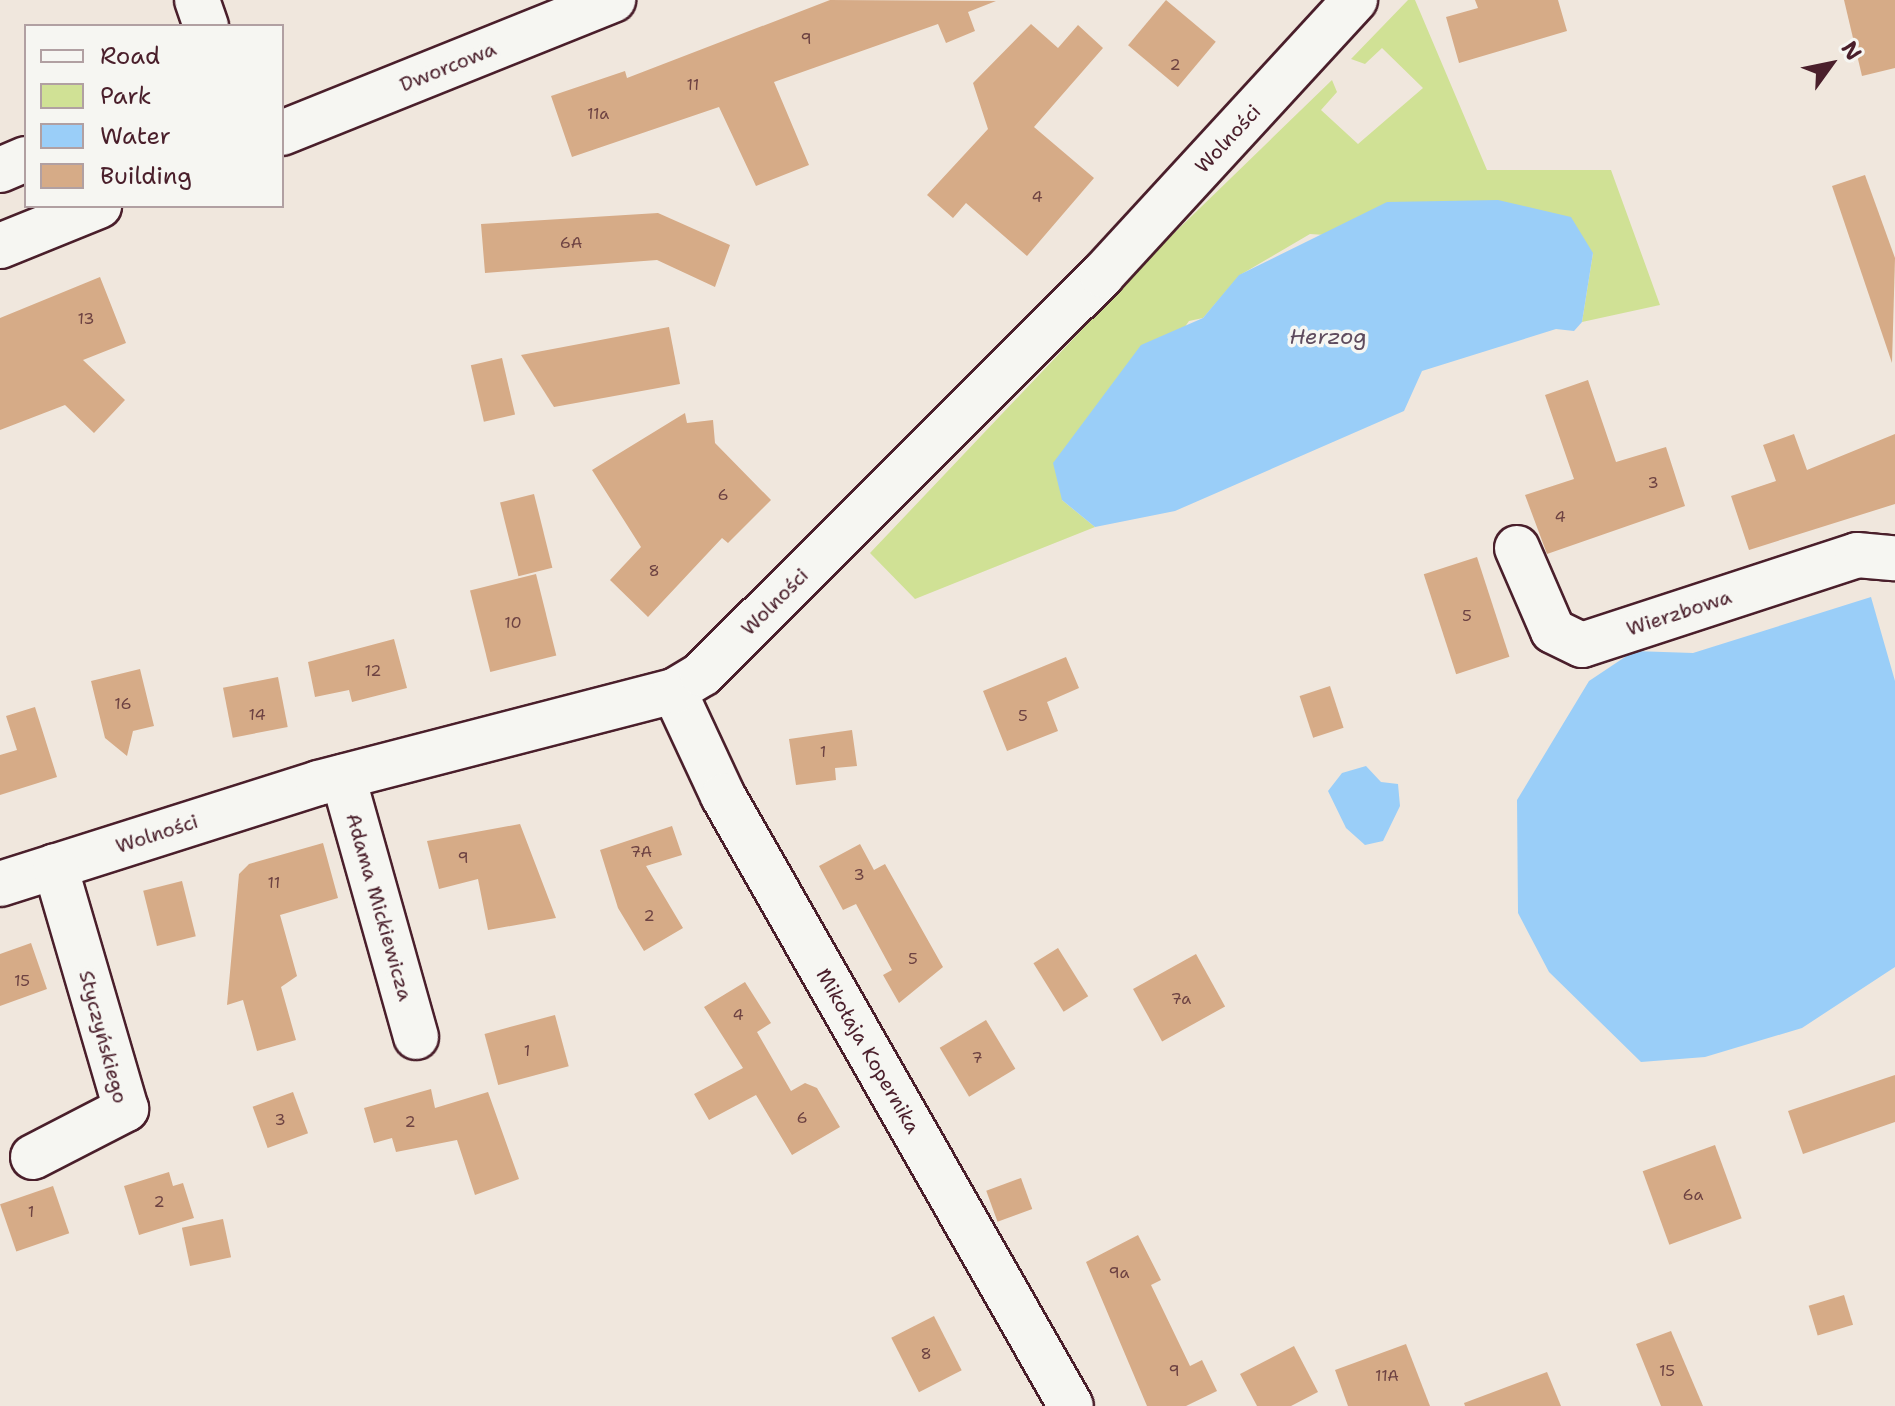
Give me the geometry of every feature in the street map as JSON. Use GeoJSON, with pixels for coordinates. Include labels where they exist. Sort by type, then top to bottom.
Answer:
{"type":"FeatureCollection","features":[{"type":"Feature","properties":{"kind":"street"},"geometry":{"type":"LineString","coordinates":[[197,0],[205,24]]}},
{"type":"Feature","properties":{"kind":"street","name":"Dworcowa"},"geometry":{"type":"LineString","coordinates":[[284,132],[613,0]]}},
{"type":"Feature","properties":{"kind":"street","name":"Wolności"},"geometry":{"type":"LineString","coordinates":[[0,884],[343,777],[674,691],[702,674],[984,397],[1338,10]]}},
{"type":"Feature","properties":{"kind":"street"},"geometry":{"type":"LineString","coordinates":[[0,170],[24,160]]}},
{"type":"Feature","properties":{"kind":"street"},"geometry":{"type":"LineString","coordinates":[[0,246],[94,208]]}},
{"type":"Feature","properties":{"kind":"street","name":"Wierzbowa"},"geometry":{"type":"LineString","coordinates":[[1517,548],[1553,631],[1582,645],[1857,555],[1895,558]]}},
{"type":"Feature","properties":{"kind":"street","name":"Mikołaja Kopernika"},"geometry":{"type":"LineString","coordinates":[[674,691],[723,796],[1071,1406]]}},
{"type":"Feature","properties":{"kind":"street","name":"Adama Mickiewicza"},"geometry":{"type":"LineString","coordinates":[[343,777],[416,1037]]}},
{"type":"Feature","properties":{"kind":"street","name":"Styczyńskiego"},"geometry":{"type":"LineString","coordinates":[[33,1157],[126,1109],[55,866]]}},
{"type":"Feature","properties":{"kind":"green space"},"geometry":{"type":"Polygon","coordinates":[[[1408,0],[1415,0],[1487,170],[1611,170],[1660,305],[1582,322],[1593,253],[1310,234],[1240,275],[1203,318],[1189,321],[1062,500],[1095,527],[915,599],[870,553],[1167,240],[1332,80],[1337,92],[1321,110],[1358,144],[1423,88],[1382,48],[1365,64],[1351,59],[1408,0]]]}},
{"type":"Feature","properties":{"kind":"water","name":"Herzog"},"geometry":{"type":"Polygon","coordinates":[[[1498,200],[1571,217],[1593,253],[1582,322],[1574,331],[1556,329],[1422,371],[1404,411],[1175,511],[1095,527],[1062,500],[1053,463],[1141,345],[1203,318],[1239,275],[1387,202],[1498,200]]]}},
{"type":"Feature","properties":{"kind":"water"},"geometry":{"type":"Polygon","coordinates":[[[1871,597],[1895,681],[1895,967],[1802,1028],[1705,1057],[1641,1062],[1549,972],[1518,913],[1517,800],[1589,681],[1634,651],[1693,653],[1871,597]]]}},
{"type":"Feature","properties":{"kind":"water"},"geometry":{"type":"Polygon","coordinates":[[[1366,766],[1381,782],[1398,784],[1400,806],[1383,841],[1365,845],[1346,828],[1328,791],[1342,773],[1366,766]]]}},
{"type":"Feature","properties":{"kind":"building"},"geometry":{"type":"Polygon","coordinates":[[[830,0],[996,1],[968,12],[975,31],[946,43],[938,24],[774,82],[809,165],[756,186],[719,107],[572,157],[551,96],[625,71],[627,78],[830,0]]]}},
{"type":"Feature","properties":{"kind":"building"},"geometry":{"type":"Polygon","coordinates":[[[1166,0],[1216,42],[1178,87],[1128,45],[1166,0]]]}},
{"type":"Feature","properties":{"kind":"building"},"geometry":{"type":"Polygon","coordinates":[[[1475,0],[1558,0],[1567,31],[1459,63],[1446,17],[1478,8],[1475,0]]]}},
{"type":"Feature","properties":{"kind":"building"},"geometry":{"type":"Polygon","coordinates":[[[1844,0],[1895,0],[1895,68],[1862,76],[1844,0]]]}},
{"type":"Feature","properties":{"kind":"building"},"geometry":{"type":"Polygon","coordinates":[[[1031,24],[1058,48],[1078,25],[1103,48],[1034,127],[1094,178],[1027,256],[966,203],[953,218],[927,195],[988,129],[973,83],[1031,24]]]}},
{"type":"Feature","properties":{"kind":"building"},"geometry":{"type":"Polygon","coordinates":[[[1865,175],[1895,258],[1892,363],[1832,186],[1865,175]]]}},
{"type":"Feature","properties":{"kind":"building"},"geometry":{"type":"Polygon","coordinates":[[[658,213],[730,245],[715,287],[657,260],[485,273],[481,224],[658,213]]]}},
{"type":"Feature","properties":{"kind":"building"},"geometry":{"type":"Polygon","coordinates":[[[100,277],[126,343],[83,360],[125,400],[94,433],[65,405],[0,430],[0,318],[100,277]]]}},
{"type":"Feature","properties":{"kind":"building"},"geometry":{"type":"Polygon","coordinates":[[[669,327],[680,384],[554,407],[521,355],[669,327]]]}},
{"type":"Feature","properties":{"kind":"building"},"geometry":{"type":"Polygon","coordinates":[[[502,358],[515,415],[484,422],[471,365],[502,358]]]}},
{"type":"Feature","properties":{"kind":"building"},"geometry":{"type":"Polygon","coordinates":[[[1588,380],[1616,462],[1666,447],[1685,506],[1547,554],[1525,495],[1574,479],[1545,395],[1588,380]]]}},
{"type":"Feature","properties":{"kind":"building"},"geometry":{"type":"Polygon","coordinates":[[[685,413],[687,423],[713,420],[715,443],[771,500],[728,543],[722,538],[648,617],[610,580],[641,547],[592,470],[685,413]]]}},
{"type":"Feature","properties":{"kind":"building"},"geometry":{"type":"Polygon","coordinates":[[[1794,434],[1807,470],[1895,434],[1895,504],[1749,550],[1731,496],[1776,481],[1763,445],[1794,434]]]}},
{"type":"Feature","properties":{"kind":"building"},"geometry":{"type":"Polygon","coordinates":[[[534,494],[552,568],[518,576],[500,502],[534,494]]]}},
{"type":"Feature","properties":{"kind":"building"},"geometry":{"type":"Polygon","coordinates":[[[1477,557],[1509,657],[1456,674],[1424,574],[1477,557]]]}},
{"type":"Feature","properties":{"kind":"building"},"geometry":{"type":"Polygon","coordinates":[[[536,574],[556,656],[490,672],[470,590],[536,574]]]}},
{"type":"Feature","properties":{"kind":"building"},"geometry":{"type":"Polygon","coordinates":[[[394,639],[407,688],[352,702],[349,690],[315,697],[308,662],[394,639]]]}},
{"type":"Feature","properties":{"kind":"building"},"geometry":{"type":"Polygon","coordinates":[[[1066,657],[1079,688],[1047,702],[1058,731],[1007,751],[983,691],[1066,657]]]}},
{"type":"Feature","properties":{"kind":"building"},"geometry":{"type":"Polygon","coordinates":[[[140,669],[154,726],[133,731],[127,756],[105,738],[91,681],[140,669]]]}},
{"type":"Feature","properties":{"kind":"building"},"geometry":{"type":"Polygon","coordinates":[[[278,677],[288,727],[233,738],[223,688],[278,677]]]}},
{"type":"Feature","properties":{"kind":"building"},"geometry":{"type":"Polygon","coordinates":[[[1330,686],[1344,728],[1313,738],[1300,696],[1330,686]]]}},
{"type":"Feature","properties":{"kind":"building"},"geometry":{"type":"Polygon","coordinates":[[[35,707],[57,777],[0,795],[0,755],[17,750],[6,716],[35,707]]]}},
{"type":"Feature","properties":{"kind":"building"},"geometry":{"type":"Polygon","coordinates":[[[852,730],[857,766],[835,768],[836,780],[796,785],[789,739],[852,730]]]}},
{"type":"Feature","properties":{"kind":"building"},"geometry":{"type":"Polygon","coordinates":[[[520,824],[556,918],[488,930],[478,879],[439,889],[427,841],[520,824]]]}},
{"type":"Feature","properties":{"kind":"building"},"geometry":{"type":"Polygon","coordinates":[[[672,826],[682,855],[646,866],[683,928],[644,951],[618,908],[600,850],[672,826]]]}},
{"type":"Feature","properties":{"kind":"building"},"geometry":{"type":"Polygon","coordinates":[[[323,843],[338,898],[280,915],[297,976],[281,987],[296,1040],[257,1051],[243,1000],[227,1005],[239,874],[249,864],[323,843]]]}},
{"type":"Feature","properties":{"kind":"building"},"geometry":{"type":"Polygon","coordinates":[[[860,844],[874,870],[885,864],[943,967],[899,1003],[883,975],[892,970],[856,904],[843,910],[819,866],[860,844]]]}},
{"type":"Feature","properties":{"kind":"building"},"geometry":{"type":"Polygon","coordinates":[[[182,881],[196,936],[157,946],[143,891],[182,881]]]}},
{"type":"Feature","properties":{"kind":"building"},"geometry":{"type":"Polygon","coordinates":[[[31,943],[47,989],[0,1006],[0,954],[31,943]]]}},
{"type":"Feature","properties":{"kind":"building"},"geometry":{"type":"Polygon","coordinates":[[[1058,948],[1088,996],[1064,1012],[1033,963],[1058,948]]]}},
{"type":"Feature","properties":{"kind":"building"},"geometry":{"type":"Polygon","coordinates":[[[1196,954],[1225,1006],[1162,1041],[1133,989],[1196,954]]]}},
{"type":"Feature","properties":{"kind":"building"},"geometry":{"type":"Polygon","coordinates":[[[745,982],[771,1023],[757,1032],[791,1091],[805,1083],[817,1088],[840,1127],[792,1155],[756,1095],[709,1120],[694,1094],[743,1068],[704,1007],[745,982]]]}},
{"type":"Feature","properties":{"kind":"building"},"geometry":{"type":"Polygon","coordinates":[[[555,1015],[569,1066],[498,1085],[484,1034],[555,1015]]]}},
{"type":"Feature","properties":{"kind":"building"},"geometry":{"type":"Polygon","coordinates":[[[986,1020],[1015,1069],[969,1097],[940,1048],[986,1020]]]}},
{"type":"Feature","properties":{"kind":"building"},"geometry":{"type":"Polygon","coordinates":[[[1895,1075],[1895,1122],[1803,1154],[1788,1111],[1895,1075]]]}},
{"type":"Feature","properties":{"kind":"building"},"geometry":{"type":"Polygon","coordinates":[[[431,1089],[435,1108],[488,1092],[519,1179],[475,1195],[457,1140],[396,1152],[392,1138],[374,1143],[364,1108],[431,1089]]]}},
{"type":"Feature","properties":{"kind":"building"},"geometry":{"type":"Polygon","coordinates":[[[293,1092],[308,1133],[268,1148],[253,1107],[293,1092]]]}},
{"type":"Feature","properties":{"kind":"building"},"geometry":{"type":"Polygon","coordinates":[[[1715,1145],[1742,1218],[1669,1245],[1643,1171],[1715,1145]]]}},
{"type":"Feature","properties":{"kind":"building"},"geometry":{"type":"Polygon","coordinates":[[[169,1172],[173,1186],[183,1183],[194,1218],[139,1235],[124,1186],[169,1172]]]}},
{"type":"Feature","properties":{"kind":"building"},"geometry":{"type":"Polygon","coordinates":[[[1021,1178],[1032,1209],[998,1222],[986,1191],[1021,1178]]]}},
{"type":"Feature","properties":{"kind":"building"},"geometry":{"type":"Polygon","coordinates":[[[53,1186],[69,1233],[16,1252],[0,1204],[53,1186]]]}},
{"type":"Feature","properties":{"kind":"building"},"geometry":{"type":"Polygon","coordinates":[[[223,1219],[231,1257],[190,1266],[182,1228],[223,1219]]]}},
{"type":"Feature","properties":{"kind":"building"},"geometry":{"type":"Polygon","coordinates":[[[1138,1235],[1161,1280],[1151,1285],[1190,1366],[1202,1360],[1217,1391],[1186,1406],[1147,1406],[1086,1262],[1138,1235]]]}},
{"type":"Feature","properties":{"kind":"building"},"geometry":{"type":"Polygon","coordinates":[[[1844,1295],[1853,1325],[1818,1335],[1809,1306],[1844,1295]]]}},
{"type":"Feature","properties":{"kind":"building"},"geometry":{"type":"Polygon","coordinates":[[[934,1316],[962,1370],[919,1392],[891,1338],[934,1316]]]}},
{"type":"Feature","properties":{"kind":"building"},"geometry":{"type":"Polygon","coordinates":[[[1671,1331],[1703,1406],[1661,1406],[1636,1344],[1671,1331]]]}},
{"type":"Feature","properties":{"kind":"building"},"geometry":{"type":"Polygon","coordinates":[[[1406,1344],[1430,1406],[1348,1406],[1335,1370],[1406,1344]]]}},
{"type":"Feature","properties":{"kind":"building"},"geometry":{"type":"Polygon","coordinates":[[[1294,1346],[1318,1392],[1291,1406],[1257,1406],[1240,1374],[1294,1346]]]}},
{"type":"Feature","properties":{"kind":"building"},"geometry":{"type":"Polygon","coordinates":[[[1547,1372],[1561,1406],[1465,1406],[1464,1403],[1547,1372]]]}}]}
